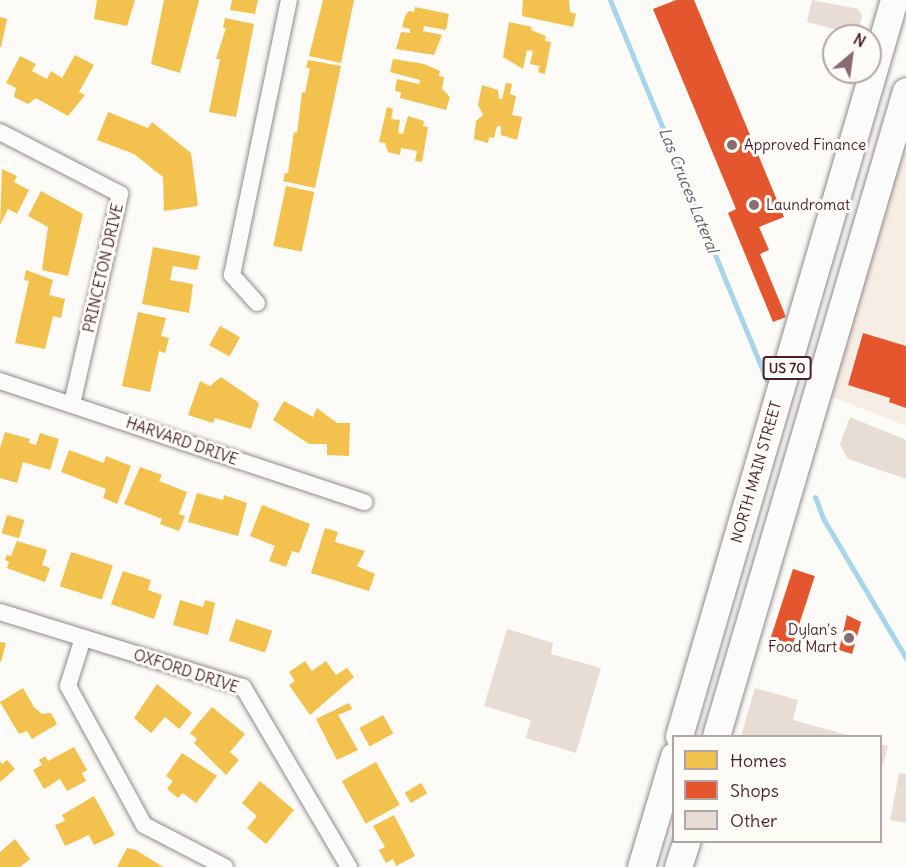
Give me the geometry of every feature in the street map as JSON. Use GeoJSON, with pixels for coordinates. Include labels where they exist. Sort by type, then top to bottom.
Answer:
{"type":"FeatureCollection","features":[{"type":"Feature","properties":{"kind":"main road","name":"NORTH MAIN STREET"},"geometry":{"type":"LineString","coordinates":[[679,735],[894,0]]}},
{"type":"Feature","properties":{"kind":"main road","name":"US 70"},"geometry":{"type":"LineString","coordinates":[[716,735],[906,91]]}},
{"type":"Feature","properties":{"kind":"main road"},"geometry":{"type":"LineString","coordinates":[[811,285],[846,296]]}},
{"type":"Feature","properties":{"kind":"main road"},"geometry":{"type":"LineString","coordinates":[[641,867],[672,763]]}},
{"type":"Feature","properties":{"kind":"main road"},"geometry":{"type":"LineString","coordinates":[[678,867],[686,843]]}},
{"type":"Feature","properties":{"kind":"street"},"geometry":{"type":"LineString","coordinates":[[257,303],[232,275],[289,0]]}},
{"type":"Feature","properties":{"kind":"street","name":"PRINCETON DRIVE"},"geometry":{"type":"LineString","coordinates":[[0,132],[120,194],[72,404]]}},
{"type":"Feature","properties":{"kind":"street","name":"HARVARD DRIVE"},"geometry":{"type":"LineString","coordinates":[[0,381],[364,502]]}},
{"type":"Feature","properties":{"kind":"street","name":"OXFORD DRIVE"},"geometry":{"type":"LineString","coordinates":[[0,612],[243,687],[349,867]]}},
{"type":"Feature","properties":{"kind":"street"},"geometry":{"type":"LineString","coordinates":[[83,638],[68,686],[144,825],[225,867]]}},
{"type":"Feature","properties":{"kind":"shaded area"},"geometry":{"type":"Polygon","coordinates":[[[906,124],[906,426],[825,394],[906,124]]]}},
{"type":"Feature","properties":{"kind":"building: Homes"},"geometry":{"type":"Polygon","coordinates":[[[97,0],[135,0],[127,26],[94,19],[97,0]]]}},
{"type":"Feature","properties":{"kind":"building: Homes"},"geometry":{"type":"Polygon","coordinates":[[[164,0],[199,0],[180,73],[151,64],[164,0]]]}},
{"type":"Feature","properties":{"kind":"building: Homes"},"geometry":{"type":"Polygon","coordinates":[[[232,0],[258,0],[255,14],[230,10],[232,0]]]}},
{"type":"Feature","properties":{"kind":"building: Homes"},"geometry":{"type":"Polygon","coordinates":[[[323,0],[354,0],[341,63],[309,56],[323,0]]]}},
{"type":"Feature","properties":{"kind":"building: Homes"},"geometry":{"type":"Polygon","coordinates":[[[523,0],[569,0],[570,12],[576,14],[573,27],[522,16],[523,0]]]}},
{"type":"Feature","properties":{"kind":"building: Homes"},"geometry":{"type":"Polygon","coordinates":[[[415,7],[449,14],[446,30],[424,26],[423,31],[442,35],[434,55],[396,49],[401,32],[410,33],[410,29],[402,27],[405,16],[409,11],[414,12],[415,7]]]}},
{"type":"Feature","properties":{"kind":"building: Homes"},"geometry":{"type":"Polygon","coordinates":[[[0,17],[7,19],[1,47],[0,47],[0,17]]]}},
{"type":"Feature","properties":{"kind":"building: Homes"},"geometry":{"type":"Polygon","coordinates":[[[225,18],[254,24],[236,117],[209,112],[220,59],[216,59],[226,28],[223,28],[225,18]]]}},
{"type":"Feature","properties":{"kind":"building: Homes"},"geometry":{"type":"Polygon","coordinates":[[[509,22],[532,27],[531,30],[546,36],[545,41],[551,42],[545,74],[538,72],[540,66],[530,64],[533,51],[527,50],[523,69],[503,57],[509,22]]]}},
{"type":"Feature","properties":{"kind":"building: Homes"},"geometry":{"type":"Polygon","coordinates":[[[75,55],[94,65],[79,92],[85,95],[68,116],[36,98],[28,104],[14,97],[16,88],[6,83],[20,56],[36,64],[32,71],[47,79],[51,71],[62,78],[75,55]]]}},
{"type":"Feature","properties":{"kind":"building: Homes"},"geometry":{"type":"Polygon","coordinates":[[[393,59],[424,64],[440,71],[439,76],[444,77],[442,89],[450,97],[446,110],[400,98],[401,92],[395,91],[397,79],[419,84],[420,80],[390,72],[393,59]]]}},
{"type":"Feature","properties":{"kind":"building: Homes"},"geometry":{"type":"Polygon","coordinates":[[[308,60],[341,66],[315,188],[283,181],[285,173],[288,173],[294,132],[297,133],[302,92],[305,93],[310,68],[306,68],[308,60]]]}},
{"type":"Feature","properties":{"kind":"building: Homes"},"geometry":{"type":"Polygon","coordinates":[[[506,83],[512,84],[510,94],[516,96],[512,115],[522,117],[517,140],[501,135],[501,126],[497,126],[494,138],[489,137],[488,143],[474,139],[476,121],[483,115],[478,105],[482,85],[498,90],[499,99],[502,99],[506,83]]]}},
{"type":"Feature","properties":{"kind":"building: Homes"},"geometry":{"type":"Polygon","coordinates":[[[387,107],[393,109],[391,119],[400,120],[398,133],[403,134],[408,116],[424,121],[423,126],[428,127],[422,162],[415,161],[417,151],[401,148],[400,155],[388,152],[385,143],[379,142],[387,107]]]}},
{"type":"Feature","properties":{"kind":"building: Homes"},"geometry":{"type":"Polygon","coordinates":[[[108,112],[148,128],[152,122],[191,153],[198,206],[164,211],[163,177],[134,154],[97,140],[108,112]]]}},
{"type":"Feature","properties":{"kind":"building: Homes"},"geometry":{"type":"Polygon","coordinates":[[[2,169],[17,176],[14,182],[29,190],[17,214],[8,209],[0,225],[2,169]]]}},
{"type":"Feature","properties":{"kind":"building: Homes"},"geometry":{"type":"Polygon","coordinates":[[[286,186],[314,192],[302,252],[273,246],[286,186]]]}},
{"type":"Feature","properties":{"kind":"building: Homes"},"geometry":{"type":"Polygon","coordinates":[[[41,191],[83,214],[68,276],[42,270],[48,227],[28,216],[41,191]]]}},
{"type":"Feature","properties":{"kind":"building: Homes"},"geometry":{"type":"Polygon","coordinates":[[[153,247],[200,256],[197,270],[173,266],[170,280],[193,284],[189,313],[142,304],[153,247]]]}},
{"type":"Feature","properties":{"kind":"building: Homes"},"geometry":{"type":"Polygon","coordinates":[[[26,270],[53,280],[49,295],[65,299],[61,318],[53,316],[45,349],[15,343],[29,281],[24,280],[26,270]]]}},
{"type":"Feature","properties":{"kind":"building: Homes"},"geometry":{"type":"Polygon","coordinates":[[[138,312],[166,318],[161,336],[169,338],[165,353],[159,351],[150,392],[122,386],[138,312]]]}},
{"type":"Feature","properties":{"kind":"building: Homes"},"geometry":{"type":"Polygon","coordinates":[[[220,326],[240,337],[229,356],[209,345],[220,326]]]}},
{"type":"Feature","properties":{"kind":"building: Homes"},"geometry":{"type":"Polygon","coordinates":[[[221,377],[259,403],[251,429],[215,418],[213,423],[188,415],[200,381],[210,386],[221,377]]]}},
{"type":"Feature","properties":{"kind":"building: Homes"},"geometry":{"type":"Polygon","coordinates":[[[284,401],[313,417],[317,408],[337,423],[350,423],[349,456],[327,455],[327,444],[309,444],[273,420],[284,401]]]}},
{"type":"Feature","properties":{"kind":"building: Homes"},"geometry":{"type":"Polygon","coordinates":[[[5,432],[30,439],[29,443],[36,445],[40,433],[59,439],[50,470],[23,462],[17,483],[0,478],[0,448],[5,432]]]}},
{"type":"Feature","properties":{"kind":"building: Homes"},"geometry":{"type":"Polygon","coordinates":[[[69,450],[104,463],[106,456],[131,466],[117,504],[103,498],[106,489],[61,472],[69,450]]]}},
{"type":"Feature","properties":{"kind":"building: Homes"},"geometry":{"type":"Polygon","coordinates":[[[140,467],[162,475],[159,481],[187,492],[179,514],[185,516],[179,531],[160,524],[162,519],[124,504],[140,467]]]}},
{"type":"Feature","properties":{"kind":"building: Homes"},"geometry":{"type":"Polygon","coordinates":[[[197,493],[223,500],[224,495],[247,503],[238,536],[188,522],[197,493]]]}},
{"type":"Feature","properties":{"kind":"building: Homes"},"geometry":{"type":"Polygon","coordinates":[[[262,505],[310,524],[299,553],[292,551],[286,567],[269,561],[275,546],[250,536],[262,505]]]}},
{"type":"Feature","properties":{"kind":"building: Homes"},"geometry":{"type":"Polygon","coordinates":[[[7,515],[24,520],[19,538],[2,533],[7,515]]]}},
{"type":"Feature","properties":{"kind":"building: Homes"},"geometry":{"type":"Polygon","coordinates":[[[325,528],[338,532],[335,542],[365,551],[357,566],[375,574],[369,591],[311,573],[325,528]]]}},
{"type":"Feature","properties":{"kind":"building: Homes"},"geometry":{"type":"Polygon","coordinates":[[[17,541],[47,550],[42,565],[50,568],[45,582],[7,568],[9,562],[5,560],[7,555],[11,556],[17,541]]]}},
{"type":"Feature","properties":{"kind":"building: Homes"},"geometry":{"type":"Polygon","coordinates":[[[71,552],[113,566],[102,600],[60,586],[71,552]]]}},
{"type":"Feature","properties":{"kind":"building: Homes"},"geometry":{"type":"Polygon","coordinates":[[[123,571],[151,580],[148,590],[162,595],[154,619],[111,604],[123,571]]]}},
{"type":"Feature","properties":{"kind":"building: Homes"},"geometry":{"type":"Polygon","coordinates":[[[180,600],[203,607],[205,600],[215,603],[208,635],[173,625],[180,600]]]}},
{"type":"Feature","properties":{"kind":"building: Homes"},"geometry":{"type":"Polygon","coordinates":[[[236,619],[272,631],[265,653],[229,641],[236,619]]]}},
{"type":"Feature","properties":{"kind":"building: Homes"},"geometry":{"type":"Polygon","coordinates":[[[0,642],[6,643],[1,662],[0,662],[0,642]]]}},
{"type":"Feature","properties":{"kind":"building: Homes"},"geometry":{"type":"Polygon","coordinates":[[[305,661],[312,671],[326,661],[336,675],[347,668],[354,677],[310,715],[289,685],[295,681],[289,672],[305,661]]]}},
{"type":"Feature","properties":{"kind":"building: Homes"},"geometry":{"type":"Polygon","coordinates":[[[157,684],[192,713],[179,729],[165,717],[151,733],[134,718],[157,684]]]}},
{"type":"Feature","properties":{"kind":"building: Homes"},"geometry":{"type":"Polygon","coordinates":[[[23,688],[34,707],[42,714],[51,713],[57,724],[32,739],[27,731],[19,734],[0,702],[23,688]]]}},
{"type":"Feature","properties":{"kind":"building: Homes"},"geometry":{"type":"Polygon","coordinates":[[[349,703],[352,709],[338,715],[358,750],[337,760],[316,719],[349,703]]]}},
{"type":"Feature","properties":{"kind":"building: Homes"},"geometry":{"type":"Polygon","coordinates":[[[212,707],[245,734],[230,752],[239,760],[226,775],[194,743],[197,739],[190,733],[212,707]]]}},
{"type":"Feature","properties":{"kind":"building: Homes"},"geometry":{"type":"Polygon","coordinates":[[[383,715],[393,733],[370,746],[359,728],[383,715]]]}},
{"type":"Feature","properties":{"kind":"building: Homes"},"geometry":{"type":"Polygon","coordinates":[[[74,747],[87,770],[82,773],[86,781],[67,791],[60,779],[44,789],[33,770],[42,765],[39,760],[45,756],[48,761],[74,747]]]}},
{"type":"Feature","properties":{"kind":"building: Homes"},"geometry":{"type":"Polygon","coordinates":[[[182,753],[217,776],[196,803],[183,793],[178,798],[167,789],[173,781],[166,776],[182,753]]]}},
{"type":"Feature","properties":{"kind":"building: Homes"},"geometry":{"type":"Polygon","coordinates":[[[7,760],[15,769],[0,782],[0,761],[2,764],[7,760]]]}},
{"type":"Feature","properties":{"kind":"building: Homes"},"geometry":{"type":"Polygon","coordinates":[[[376,762],[400,805],[366,824],[342,781],[376,762]]]}},
{"type":"Feature","properties":{"kind":"building: Homes"},"geometry":{"type":"Polygon","coordinates":[[[260,781],[294,810],[266,844],[247,828],[257,816],[242,803],[260,781]]]}},
{"type":"Feature","properties":{"kind":"building: Homes"},"geometry":{"type":"Polygon","coordinates":[[[421,783],[427,793],[411,803],[405,793],[421,783]]]}},
{"type":"Feature","properties":{"kind":"building: Homes"},"geometry":{"type":"Polygon","coordinates":[[[94,796],[115,835],[94,845],[89,835],[65,846],[55,825],[65,821],[62,815],[94,796]]]}},
{"type":"Feature","properties":{"kind":"building: Homes"},"geometry":{"type":"Polygon","coordinates":[[[394,815],[415,856],[396,866],[393,859],[386,863],[379,850],[385,847],[373,826],[394,815]]]}},
{"type":"Feature","properties":{"kind":"building: Homes"},"geometry":{"type":"Polygon","coordinates":[[[15,839],[30,859],[20,867],[0,867],[0,852],[15,839]]]}},
{"type":"Feature","properties":{"kind":"building: Homes"},"geometry":{"type":"Polygon","coordinates":[[[127,848],[136,850],[163,867],[117,867],[127,848]]]}},
{"type":"Feature","properties":{"kind":"building: Shops"},"geometry":{"type":"Polygon","coordinates":[[[676,0],[694,0],[784,217],[759,227],[769,250],[760,254],[786,317],[773,322],[728,213],[736,209],[653,9],[676,0]]]}},
{"type":"Feature","properties":{"kind":"building: Shops"},"geometry":{"type":"Polygon","coordinates":[[[863,333],[906,346],[906,408],[889,402],[890,398],[848,385],[863,333]]]}},
{"type":"Feature","properties":{"kind":"building: Shops"},"geometry":{"type":"Polygon","coordinates":[[[793,569],[815,576],[793,645],[771,637],[793,569]]]}},
{"type":"Feature","properties":{"kind":"building: Shops","name":"Dylan's Food Mart"},"geometry":{"type":"Polygon","coordinates":[[[847,615],[861,622],[852,654],[839,650],[847,615]]]}},
{"type":"Feature","properties":{"kind":"building: Other"},"geometry":{"type":"Polygon","coordinates":[[[812,0],[858,9],[862,16],[860,24],[822,24],[822,26],[807,22],[812,0]]]}},
{"type":"Feature","properties":{"kind":"building: Other"},"geometry":{"type":"Polygon","coordinates":[[[850,417],[906,440],[906,479],[848,459],[840,444],[850,417]]]}},
{"type":"Feature","properties":{"kind":"building: Other"},"geometry":{"type":"Polygon","coordinates":[[[507,629],[553,643],[551,654],[601,668],[576,753],[526,738],[531,720],[484,706],[507,629]]]}},
{"type":"Feature","properties":{"kind":"building: Other"},"geometry":{"type":"Polygon","coordinates":[[[755,688],[798,700],[793,720],[847,735],[741,735],[755,688]]]}},
{"type":"Feature","properties":{"kind":"building: Other"},"geometry":{"type":"Polygon","coordinates":[[[882,744],[888,746],[882,767],[882,744]]]}},
{"type":"Feature","properties":{"kind":"building: Other"},"geometry":{"type":"Polygon","coordinates":[[[899,773],[906,774],[906,823],[890,820],[899,773]]]}},
{"type":"Feature","properties":{"kind":"waterway","name":"Las Cruces Lateral"},"geometry":{"type":"LineString","coordinates":[[610,0],[767,380]]}},
{"type":"Feature","properties":{"kind":"waterway","name":"Las Cruces Lateral"},"geometry":{"type":"LineString","coordinates":[[815,497],[824,520],[906,658]]}},
{"type":"Feature","properties":{"kind":"place","name":"Approved Finance"},"geometry":{"type":"Point","coordinates":[732,145]}},
{"type":"Feature","properties":{"kind":"place","name":"Laundromat"},"geometry":{"type":"Point","coordinates":[754,205]}},
{"type":"Feature","properties":{"kind":"place","name":"Dylan's Food Mart"},"geometry":{"type":"Point","coordinates":[849,638]}}]}
